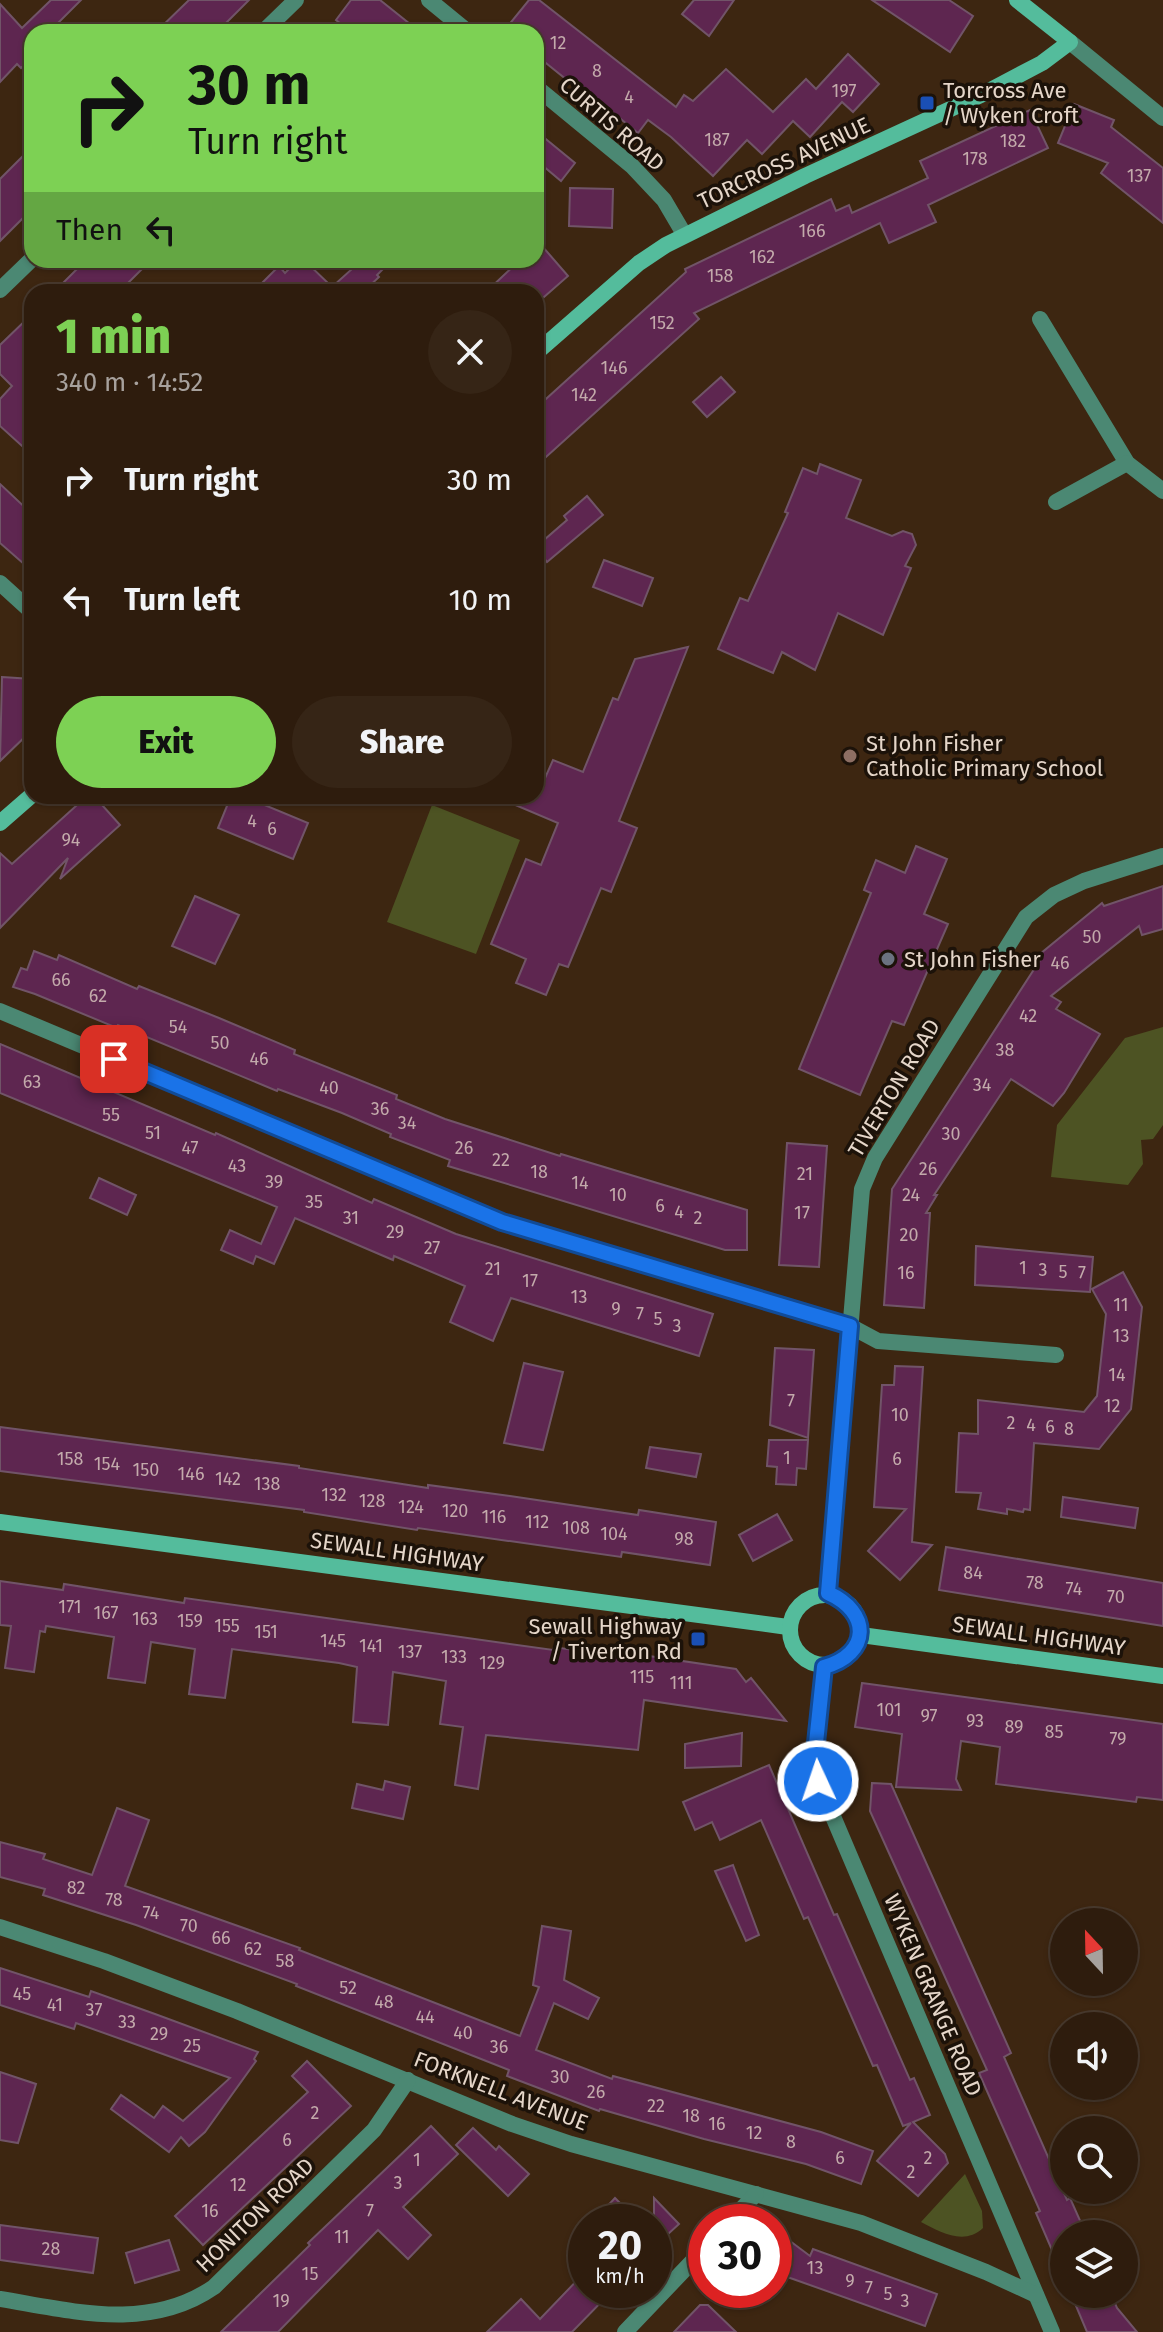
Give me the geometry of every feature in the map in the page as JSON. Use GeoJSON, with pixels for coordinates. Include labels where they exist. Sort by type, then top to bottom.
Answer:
{"type":"FeatureCollection","features":[{"type":"Feature","properties":{"kind":"street"},"geometry":{"type":"LineString","coordinates":[[271,24],[296,0]]}},
{"type":"Feature","properties":{"kind":"street"},"geometry":{"type":"LineString","coordinates":[[429,0],[458,24]]}},
{"type":"Feature","properties":{"kind":"street"},"geometry":{"type":"LineString","coordinates":[[1017,0],[1163,118]]}},
{"type":"Feature","properties":{"kind":"street","name":"TORCROSS AVENUE"},"geometry":{"type":"LineString","coordinates":[[544,346],[639,263],[684,234],[983,94],[1042,63],[1070,42]]}},
{"type":"Feature","properties":{"kind":"street","name":"CURTIS ROAD"},"geometry":{"type":"LineString","coordinates":[[544,94],[632,166],[664,200],[684,234]]}},
{"type":"Feature","properties":{"kind":"street"},"geometry":{"type":"LineString","coordinates":[[0,290],[24,267]]}},
{"type":"Feature","properties":{"kind":"street"},"geometry":{"type":"LineString","coordinates":[[1040,319],[1127,463],[1163,491]]}},
{"type":"Feature","properties":{"kind":"street"},"geometry":{"type":"LineString","coordinates":[[1056,502],[1127,463]]}},
{"type":"Feature","properties":{"kind":"street"},"geometry":{"type":"LineString","coordinates":[[0,583],[24,605]]}},
{"type":"Feature","properties":{"kind":"street"},"geometry":{"type":"LineString","coordinates":[[0,823],[24,802]]}},
{"type":"Feature","properties":{"kind":"street","name":"TIVERTON ROAD"},"geometry":{"type":"LineString","coordinates":[[828,1593],[862,1189],[875,1158],[1026,917],[1054,895],[1084,881],[1163,856]]}},
{"type":"Feature","properties":{"kind":"street"},"geometry":{"type":"LineString","coordinates":[[0,1011],[502,1222],[850,1326],[878,1341],[1056,1355]]}},
{"type":"Feature","properties":{"kind":"street","name":"SEWALL HIGHWAY"},"geometry":{"type":"LineString","coordinates":[[0,1522],[788,1627]]}},
{"type":"Feature","properties":{"kind":"street"},"geometry":{"type":"LineString","coordinates":[[828,1593],[849,1606],[861,1635],[848,1655],[824,1667],[810,1662],[801,1654],[792,1642],[788,1627],[792,1614],[799,1606],[815,1595],[828,1593]]}},
{"type":"Feature","properties":{"kind":"street","name":"SEWALL HIGHWAY"},"geometry":{"type":"LineString","coordinates":[[861,1635],[1163,1676]]}},
{"type":"Feature","properties":{"kind":"street","name":"WYKEN GRANGE ROAD"},"geometry":{"type":"LineString","coordinates":[[824,1667],[814,1762],[818,1781],[1052,2332]]}},
{"type":"Feature","properties":{"kind":"street","name":"FORKNELL AVENUE"},"geometry":{"type":"LineString","coordinates":[[0,1927],[178,1989],[512,2124],[571,2144],[861,2223],[1036,2295]]}},
{"type":"Feature","properties":{"kind":"street","name":"HONITON ROAD"},"geometry":{"type":"LineString","coordinates":[[0,2299],[86,2314],[135,2316],[155,2314],[188,2304],[214,2287],[374,2130],[408,2080]]}},
{"type":"Feature","properties":{"kind":"street"},"geometry":{"type":"LineString","coordinates":[[746,2204],[756,2194]]}},
{"type":"Feature","properties":{"kind":"street"},"geometry":{"type":"LineString","coordinates":[[625,2332],[688,2266]]}},
{"type":"Feature","properties":{"kind":"green space"},"geometry":{"type":"Polygon","coordinates":[[[432,805],[520,840],[476,954],[387,922],[432,805]]]}},
{"type":"Feature","properties":{"kind":"green space"},"geometry":{"type":"Polygon","coordinates":[[[1163,1027],[1163,1125],[1153,1139],[1141,1140],[1143,1164],[1128,1185],[1051,1177],[1057,1125],[1125,1038],[1163,1027]]]}},
{"type":"Feature","properties":{"kind":"green space"},"geometry":{"type":"Polygon","coordinates":[[[965,2174],[982,2211],[983,2228],[960,2237],[921,2222],[965,2174]]]}},
{"type":"Feature","properties":{"kind":"building"},"geometry":{"type":"Polygon","coordinates":[[[51,0],[81,0],[57,24],[26,24],[51,0]]]}},
{"type":"Feature","properties":{"kind":"building"},"geometry":{"type":"Polygon","coordinates":[[[189,0],[249,0],[225,24],[164,24],[189,0]]]}},
{"type":"Feature","properties":{"kind":"building"},"geometry":{"type":"Polygon","coordinates":[[[351,0],[380,0],[410,24],[341,24],[336,20],[351,0]]]}},
{"type":"Feature","properties":{"kind":"building"},"geometry":{"type":"Polygon","coordinates":[[[529,0],[539,0],[676,107],[684,95],[693,101],[726,69],[773,112],[806,79],[816,89],[848,54],[879,84],[853,112],[842,102],[810,137],[793,121],[762,154],[747,140],[713,176],[648,120],[638,133],[569,77],[567,80],[544,61],[544,24],[510,24],[529,0]]]}},
{"type":"Feature","properties":{"kind":"building"},"geometry":{"type":"Polygon","coordinates":[[[694,0],[734,0],[709,36],[682,14],[694,0]]]}},
{"type":"Feature","properties":{"kind":"building"},"geometry":{"type":"Polygon","coordinates":[[[872,0],[949,0],[973,16],[950,52],[872,0]]]}},
{"type":"Feature","properties":{"kind":"building"},"geometry":{"type":"Polygon","coordinates":[[[0,4],[22,28],[24,26],[24,65],[21,68],[17,64],[0,82],[0,4]]]}},
{"type":"Feature","properties":{"kind":"building"},"geometry":{"type":"Polygon","coordinates":[[[1074,104],[1114,120],[1111,127],[1163,168],[1163,223],[1101,173],[1108,163],[1058,143],[1074,104]]]}},
{"type":"Feature","properties":{"kind":"building"},"geometry":{"type":"Polygon","coordinates":[[[1030,110],[1048,148],[928,205],[936,222],[889,243],[880,223],[694,313],[699,319],[544,459],[544,401],[686,272],[685,269],[831,199],[836,211],[849,205],[852,213],[900,191],[928,178],[920,161],[1030,110]]]}},
{"type":"Feature","properties":{"kind":"building"},"geometry":{"type":"Polygon","coordinates":[[[544,138],[575,163],[561,181],[544,167],[544,138]]]}},
{"type":"Feature","properties":{"kind":"building"},"geometry":{"type":"Polygon","coordinates":[[[24,155],[24,217],[0,241],[0,179],[24,155]]]}},
{"type":"Feature","properties":{"kind":"building"},"geometry":{"type":"Polygon","coordinates":[[[570,188],[613,189],[612,228],[569,226],[570,188]]]}},
{"type":"Feature","properties":{"kind":"building"},"geometry":{"type":"Polygon","coordinates":[[[544,248],[568,276],[544,297],[544,284],[494,284],[512,268],[544,268],[544,248]]]}},
{"type":"Feature","properties":{"kind":"building"},"geometry":{"type":"Polygon","coordinates":[[[78,268],[143,268],[127,284],[62,284],[78,268]]]}},
{"type":"Feature","properties":{"kind":"building"},"geometry":{"type":"Polygon","coordinates":[[[277,268],[285,273],[290,268],[312,268],[329,284],[261,284],[277,268]]]}},
{"type":"Feature","properties":{"kind":"building"},"geometry":{"type":"Polygon","coordinates":[[[353,268],[384,268],[377,275],[379,277],[372,284],[335,284],[353,268]]]}},
{"type":"Feature","properties":{"kind":"building"},"geometry":{"type":"Polygon","coordinates":[[[24,322],[24,448],[0,426],[0,399],[12,386],[0,374],[0,345],[24,322]]]}},
{"type":"Feature","properties":{"kind":"building"},"geometry":{"type":"Polygon","coordinates":[[[721,377],[735,392],[707,417],[693,402],[721,377]]]}},
{"type":"Feature","properties":{"kind":"building"},"geometry":{"type":"Polygon","coordinates":[[[820,464],[861,480],[846,518],[892,536],[903,531],[912,534],[916,545],[905,566],[911,568],[883,635],[838,613],[815,670],[782,652],[773,673],[718,649],[740,598],[748,601],[788,513],[785,512],[803,468],[817,474],[820,464]]]}},
{"type":"Feature","properties":{"kind":"building"},"geometry":{"type":"Polygon","coordinates":[[[0,484],[24,506],[24,564],[0,543],[0,484]]]}},
{"type":"Feature","properties":{"kind":"building"},"geometry":{"type":"Polygon","coordinates":[[[587,496],[603,515],[547,562],[544,558],[544,540],[567,520],[564,516],[587,496]]]}},
{"type":"Feature","properties":{"kind":"building"},"geometry":{"type":"Polygon","coordinates":[[[604,560],[653,578],[642,606],[593,587],[604,560]]]}},
{"type":"Feature","properties":{"kind":"building"},"geometry":{"type":"Polygon","coordinates":[[[688,647],[619,821],[637,828],[611,892],[601,888],[568,967],[559,964],[546,995],[516,983],[526,959],[491,944],[526,859],[541,865],[558,823],[513,804],[544,804],[544,780],[553,760],[583,772],[613,698],[618,700],[635,659],[688,647]]]}},
{"type":"Feature","properties":{"kind":"building"},"geometry":{"type":"Polygon","coordinates":[[[2,677],[24,678],[24,738],[0,761],[2,677]]]}},
{"type":"Feature","properties":{"kind":"building"},"geometry":{"type":"Polygon","coordinates":[[[78,804],[101,804],[120,825],[60,879],[68,858],[0,928],[0,853],[12,864],[78,804]]]}},
{"type":"Feature","properties":{"kind":"building"},"geometry":{"type":"Polygon","coordinates":[[[228,804],[262,804],[308,823],[293,859],[218,828],[228,804]]]}},
{"type":"Feature","properties":{"kind":"building","name":"St John Fisher"},"geometry":{"type":"Polygon","coordinates":[[[916,846],[947,859],[924,914],[948,924],[904,1025],[892,1021],[860,1095],[799,1069],[871,893],[864,890],[876,860],[905,873],[916,846]]]}},
{"type":"Feature","properties":{"kind":"building"},"geometry":{"type":"Polygon","coordinates":[[[1163,886],[1163,929],[1142,935],[1139,926],[1051,996],[1061,1002],[1056,1009],[1100,1034],[1064,1093],[1053,1106],[1011,1079],[934,1195],[937,1195],[926,1213],[930,1213],[924,1308],[884,1305],[892,1189],[1042,957],[1040,954],[1102,903],[1104,906],[1163,886]]]}},
{"type":"Feature","properties":{"kind":"building"},"geometry":{"type":"Polygon","coordinates":[[[195,896],[239,915],[215,964],[172,946],[195,896]]]}},
{"type":"Feature","properties":{"kind":"building"},"geometry":{"type":"Polygon","coordinates":[[[34,951],[57,960],[59,955],[137,989],[139,986],[219,1018],[445,1119],[747,1210],[747,1250],[725,1250],[448,1166],[450,1160],[390,1137],[391,1134],[342,1113],[277,1091],[118,1025],[117,1028],[13,987],[21,968],[27,970],[34,951]]]}},
{"type":"Feature","properties":{"kind":"building"},"geometry":{"type":"Polygon","coordinates":[[[0,1044],[216,1133],[372,1203],[374,1199],[456,1234],[713,1314],[699,1356],[511,1298],[493,1341],[450,1322],[465,1286],[394,1256],[393,1260],[295,1218],[274,1264],[256,1256],[253,1264],[221,1250],[230,1230],[261,1244],[277,1207],[0,1093],[0,1044]]]}},
{"type":"Feature","properties":{"kind":"building"},"geometry":{"type":"Polygon","coordinates":[[[787,1143],[827,1146],[819,1267],[779,1265],[787,1143]]]}},
{"type":"Feature","properties":{"kind":"building"},"geometry":{"type":"Polygon","coordinates":[[[99,1178],[136,1195],[127,1215],[90,1198],[99,1178]]]}},
{"type":"Feature","properties":{"kind":"building"},"geometry":{"type":"Polygon","coordinates":[[[976,1246],[1093,1257],[1090,1292],[975,1285],[976,1246]]]}},
{"type":"Feature","properties":{"kind":"building"},"geometry":{"type":"Polygon","coordinates":[[[1123,1272],[1142,1307],[1131,1409],[1099,1449],[1034,1443],[1030,1510],[1007,1509],[1007,1514],[978,1509],[981,1493],[956,1492],[959,1433],[978,1434],[978,1400],[1084,1412],[1097,1396],[1106,1314],[1092,1289],[1123,1272]]]}},
{"type":"Feature","properties":{"kind":"building"},"geometry":{"type":"Polygon","coordinates":[[[775,1348],[814,1350],[808,1438],[770,1425],[775,1348]]]}},
{"type":"Feature","properties":{"kind":"building"},"geometry":{"type":"Polygon","coordinates":[[[524,1363],[563,1372],[543,1450],[504,1443],[524,1363]]]}},
{"type":"Feature","properties":{"kind":"building"},"geometry":{"type":"Polygon","coordinates":[[[895,1366],[923,1367],[912,1542],[932,1545],[900,1580],[868,1551],[906,1509],[874,1507],[882,1385],[894,1385],[895,1366]]]}},
{"type":"Feature","properties":{"kind":"building"},"geometry":{"type":"Polygon","coordinates":[[[0,1427],[299,1466],[428,1488],[428,1485],[638,1515],[639,1510],[716,1522],[710,1565],[622,1552],[621,1557],[417,1530],[304,1510],[0,1471],[0,1427]]]}},
{"type":"Feature","properties":{"kind":"building"},"geometry":{"type":"Polygon","coordinates":[[[769,1440],[808,1440],[806,1469],[797,1468],[796,1485],[776,1484],[777,1467],[767,1466],[769,1440]]]}},
{"type":"Feature","properties":{"kind":"building"},"geometry":{"type":"Polygon","coordinates":[[[650,1447],[701,1454],[696,1477],[646,1468],[650,1447]]]}},
{"type":"Feature","properties":{"kind":"building"},"geometry":{"type":"Polygon","coordinates":[[[1063,1497],[1138,1508],[1135,1528],[1061,1517],[1063,1497]]]}},
{"type":"Feature","properties":{"kind":"building"},"geometry":{"type":"Polygon","coordinates":[[[777,1514],[792,1540],[753,1561],[739,1535],[777,1514]]]}},
{"type":"Feature","properties":{"kind":"building"},"geometry":{"type":"Polygon","coordinates":[[[946,1547],[1163,1583],[1163,1626],[939,1590],[946,1547]]]}},
{"type":"Feature","properties":{"kind":"building"},"geometry":{"type":"Polygon","coordinates":[[[0,1581],[63,1590],[64,1584],[184,1603],[185,1598],[553,1650],[554,1647],[634,1659],[635,1654],[736,1669],[746,1682],[751,1678],[786,1721],[644,1700],[638,1750],[486,1735],[478,1789],[455,1785],[463,1727],[440,1724],[446,1681],[393,1672],[388,1725],[353,1722],[357,1667],[339,1663],[232,1649],[225,1698],[189,1694],[195,1649],[151,1642],[145,1683],[108,1678],[114,1637],[46,1626],[45,1632],[40,1631],[34,1672],[5,1668],[11,1626],[0,1625],[0,1581]]]}},
{"type":"Feature","properties":{"kind":"building"},"geometry":{"type":"Polygon","coordinates":[[[862,1683],[1163,1724],[1163,1800],[1137,1797],[1136,1802],[996,1784],[1000,1747],[961,1741],[956,1779],[961,1790],[896,1787],[902,1734],[855,1727],[862,1683]]]}},
{"type":"Feature","properties":{"kind":"building"},"geometry":{"type":"Polygon","coordinates":[[[742,1733],[741,1766],[685,1768],[685,1744],[742,1733]]]}},
{"type":"Feature","properties":{"kind":"building"},"geometry":{"type":"Polygon","coordinates":[[[769,1765],[834,1915],[837,1914],[910,2080],[914,2078],[930,2115],[913,2122],[945,2154],[948,2163],[918,2196],[877,2161],[911,2123],[903,2126],[877,2065],[873,2066],[808,1917],[804,1919],[761,1820],[720,1840],[712,1822],[695,1830],[683,1802],[769,1765]]]}},
{"type":"Feature","properties":{"kind":"building"},"geometry":{"type":"Polygon","coordinates":[[[385,1781],[410,1787],[403,1819],[352,1808],[357,1784],[383,1790],[385,1781]]]}},
{"type":"Feature","properties":{"kind":"building"},"geometry":{"type":"Polygon","coordinates":[[[872,1783],[891,1784],[1011,2053],[1004,2057],[1050,2161],[1050,2204],[1073,2204],[1080,2220],[1050,2220],[1050,2246],[1036,2213],[1040,2211],[979,2073],[987,2070],[870,1811],[872,1783]]]}},
{"type":"Feature","properties":{"kind":"building"},"geometry":{"type":"Polygon","coordinates":[[[117,1808],[149,1820],[125,1886],[300,1948],[520,2036],[539,1987],[533,1985],[542,1926],[571,1931],[564,1980],[599,1998],[588,2019],[554,2003],[536,2050],[612,2079],[613,2076],[821,2132],[873,2151],[861,2184],[806,2164],[599,2111],[507,2076],[509,2070],[297,1984],[136,1925],[43,1895],[45,1889],[0,1877],[0,1842],[45,1854],[43,1859],[92,1875],[117,1808]]]}},
{"type":"Feature","properties":{"kind":"building"},"geometry":{"type":"Polygon","coordinates":[[[733,1865],[759,1935],[746,1941],[715,1871],[733,1865]]]}},
{"type":"Feature","properties":{"kind":"building"},"geometry":{"type":"Polygon","coordinates":[[[0,1968],[89,1997],[91,1991],[155,2014],[258,2052],[256,2061],[205,2132],[189,2146],[181,2137],[169,2152],[111,2109],[121,2095],[154,2118],[163,2106],[183,2121],[230,2078],[76,2023],[74,2029],[0,2005],[0,1968]]]}},
{"type":"Feature","properties":{"kind":"building"},"geometry":{"type":"Polygon","coordinates":[[[307,2061],[351,2106],[203,2245],[175,2216],[308,2092],[292,2076],[307,2061]]]}},
{"type":"Feature","properties":{"kind":"building"},"geometry":{"type":"Polygon","coordinates":[[[0,2072],[36,2084],[18,2143],[0,2140],[0,2072]]]}},
{"type":"Feature","properties":{"kind":"building"},"geometry":{"type":"Polygon","coordinates":[[[431,2126],[458,2154],[403,2207],[431,2235],[408,2259],[378,2230],[278,2332],[221,2332],[310,2245],[308,2243],[431,2126]]]}},
{"type":"Feature","properties":{"kind":"building"},"geometry":{"type":"Polygon","coordinates":[[[473,2128],[496,2150],[499,2146],[529,2174],[508,2196],[456,2145],[473,2128]]]}},
{"type":"Feature","properties":{"kind":"building"},"geometry":{"type":"Polygon","coordinates":[[[672,2217],[679,2224],[672,2230],[672,2217]]]}},
{"type":"Feature","properties":{"kind":"building"},"geometry":{"type":"Polygon","coordinates":[[[0,2225],[98,2238],[93,2273],[0,2260],[0,2225]]]}},
{"type":"Feature","properties":{"kind":"building"},"geometry":{"type":"Polygon","coordinates":[[[169,2240],[179,2270],[135,2283],[126,2253],[169,2240]]]}},
{"type":"Feature","properties":{"kind":"building"},"geometry":{"type":"Polygon","coordinates":[[[792,2242],[810,2256],[813,2249],[937,2294],[925,2326],[792,2279],[792,2242]]]}},
{"type":"Feature","properties":{"kind":"building"},"geometry":{"type":"Polygon","coordinates":[[[568,2290],[568,2308],[595,2308],[572,2332],[487,2332],[521,2299],[540,2319],[568,2290]]]}},
{"type":"Feature","properties":{"kind":"building"},"geometry":{"type":"Polygon","coordinates":[[[697,2308],[711,2308],[736,2332],[674,2332],[697,2308]]]}},
{"type":"Feature","properties":{"kind":"building"},"geometry":{"type":"Polygon","coordinates":[[[1077,2308],[1117,2308],[1137,2332],[1087,2332],[1077,2308]]]}},
{"type":"Feature","properties":{"kind":"place","name":"Torcross Ave / Wyken Croft"},"geometry":{"type":"Point","coordinates":[927,103]}},
{"type":"Feature","properties":{"kind":"place","name":"St John Fisher Catholic Primary School"},"geometry":{"type":"Point","coordinates":[850,756]}},
{"type":"Feature","properties":{"kind":"place","name":"St John Fisher"},"geometry":{"type":"Point","coordinates":[888,959]}},
{"type":"Feature","properties":{"kind":"place","name":"Sewall Highway / Tiverton Rd"},"geometry":{"type":"Point","coordinates":[698,1639]}},
{"type":"Feature","properties":{"kind":"route"},"geometry":{"type":"LineString","coordinates":[[114,1059],[502,1222],[850,1326],[828,1593],[849,1606],[861,1635],[848,1655],[824,1667],[814,1762],[818,1781]]}}]}
